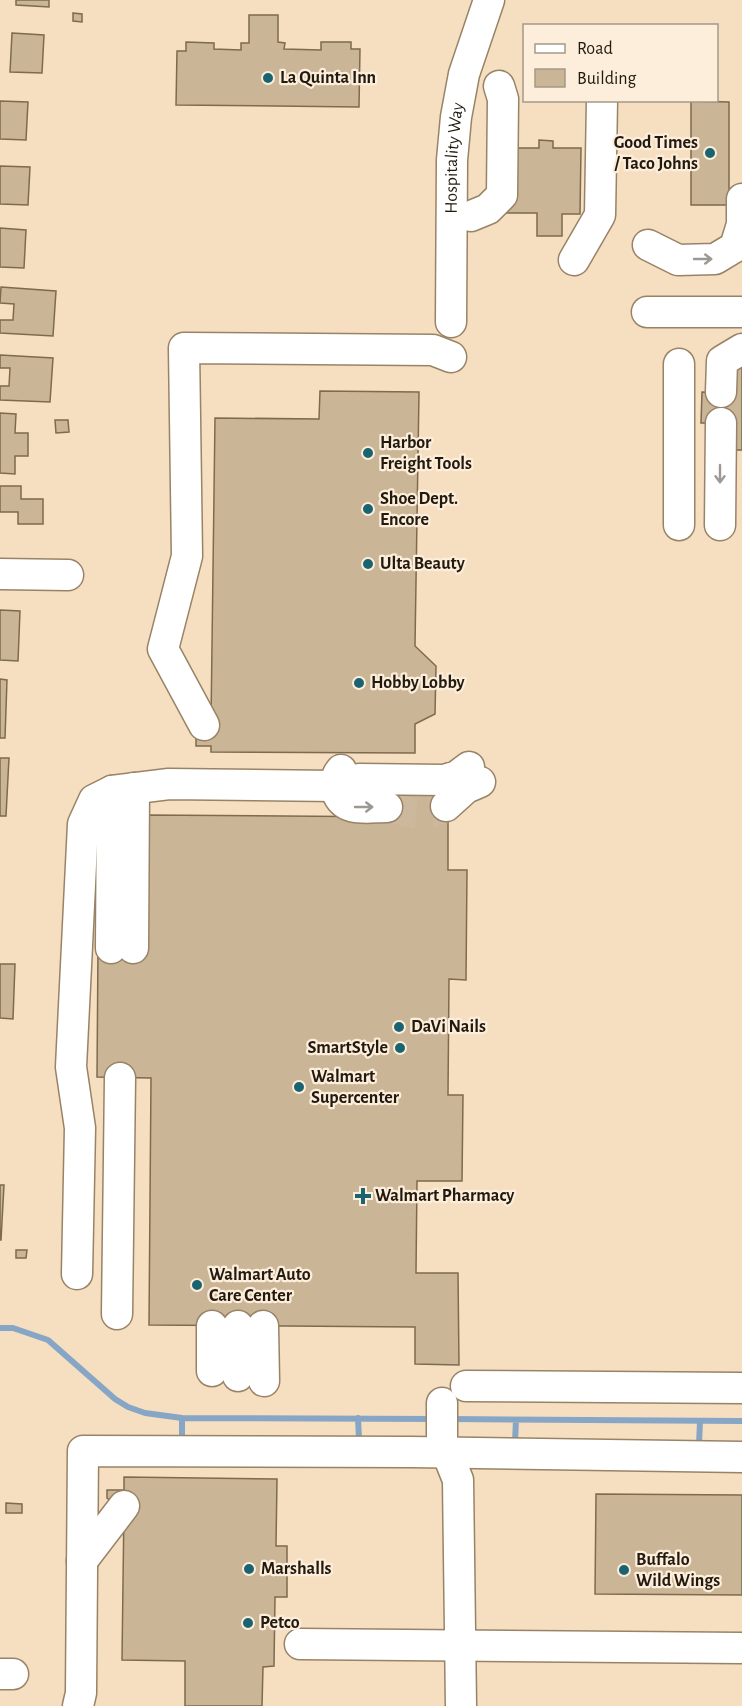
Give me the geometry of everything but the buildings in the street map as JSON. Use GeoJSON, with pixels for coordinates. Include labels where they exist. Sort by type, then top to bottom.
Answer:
{"type":"FeatureCollection","features":[{"type":"Feature","properties":{"kind":"street","name":"Hospitality Way"},"geometry":{"type":"LineString","coordinates":[[451,322],[452,160],[456,117],[464,74],[489,0]]}},
{"type":"Feature","properties":{"kind":"street"},"geometry":{"type":"LineString","coordinates":[[471,216],[488,209],[502,195],[503,99],[499,86]]}},
{"type":"Feature","properties":{"kind":"street"},"geometry":{"type":"LineString","coordinates":[[574,260],[600,215],[602,102]]}},
{"type":"Feature","properties":{"kind":"street"},"geometry":{"type":"LineString","coordinates":[[648,245],[678,260],[715,259],[735,247],[742,224],[742,199]]}},
{"type":"Feature","properties":{"kind":"street"},"geometry":{"type":"LineString","coordinates":[[647,312],[742,312]]}},
{"type":"Feature","properties":{"kind":"street"},"geometry":{"type":"LineString","coordinates":[[204,725],[164,649],[188,556],[184,348],[433,350],[451,357]]}},
{"type":"Feature","properties":{"kind":"street"},"geometry":{"type":"LineString","coordinates":[[721,392],[722,361],[742,349]]}},
{"type":"Feature","properties":{"kind":"street"},"geometry":{"type":"LineString","coordinates":[[679,364],[679,525]]}},
{"type":"Feature","properties":{"kind":"street"},"geometry":{"type":"LineString","coordinates":[[720,525],[721,423]]}},
{"type":"Feature","properties":{"kind":"street"},"geometry":{"type":"LineString","coordinates":[[0,574],[68,575]]}},
{"type":"Feature","properties":{"kind":"street"},"geometry":{"type":"LineString","coordinates":[[387,807],[350,807],[340,801],[335,786],[339,771],[350,764],[448,765],[471,768],[466,788],[446,806]]}},
{"type":"Feature","properties":{"kind":"street"},"geometry":{"type":"LineString","coordinates":[[77,1274],[80,1128],[71,1067],[83,824],[94,800],[123,790],[169,784],[335,786]]}},
{"type":"Feature","properties":{"kind":"street"},"geometry":{"type":"LineString","coordinates":[[122,948],[123,790]]}},
{"type":"Feature","properties":{"kind":"street"},"geometry":{"type":"LineString","coordinates":[[117,1314],[120,1078]]}},
{"type":"Feature","properties":{"kind":"street"},"geometry":{"type":"LineString","coordinates":[[231,1326],[231,1375],[231,1326]]}},
{"type":"Feature","properties":{"kind":"street"},"geometry":{"type":"LineString","coordinates":[[461,1706],[458,1480],[445,1446],[454,1395],[742,1388]]}},
{"type":"Feature","properties":{"kind":"street"},"geometry":{"type":"LineString","coordinates":[[78,1706],[81,1693],[83,1451],[445,1446],[742,1457]]}},
{"type":"Feature","properties":{"kind":"street"},"geometry":{"type":"LineString","coordinates":[[82,1552],[118,1504]]}},
{"type":"Feature","properties":{"kind":"street"},"geometry":{"type":"LineString","coordinates":[[300,1644],[742,1648]]}},
{"type":"Feature","properties":{"kind":"waterway"},"geometry":{"type":"LineString","coordinates":[[0,1328],[13,1328],[48,1340],[115,1399],[145,1413],[182,1418],[433,1419]]}},
{"type":"Feature","properties":{"kind":"waterway"},"geometry":{"type":"LineString","coordinates":[[182,1418],[182,1436]]}},
{"type":"Feature","properties":{"kind":"waterway"},"geometry":{"type":"LineString","coordinates":[[358,1418],[359,1439]]}},
{"type":"Feature","properties":{"kind":"waterway"},"geometry":{"type":"LineString","coordinates":[[449,1419],[742,1421]]}},
{"type":"Feature","properties":{"kind":"waterway"},"geometry":{"type":"LineString","coordinates":[[515,1442],[516,1420]]}},
{"type":"Feature","properties":{"kind":"waterway"},"geometry":{"type":"LineString","coordinates":[[699,1445],[700,1421]]}},
{"type":"Feature","properties":{"kind":"tunnel"},"geometry":{"type":"LineString","coordinates":[[387,807],[425,814],[446,806]]}},
{"type":"Feature","properties":{"kind":"place","name":"La Quinta Inn"},"geometry":{"type":"Point","coordinates":[268,78]}},
{"type":"Feature","properties":{"kind":"place","name":"Good Times / Taco Johns"},"geometry":{"type":"Point","coordinates":[710,153]}},
{"type":"Feature","properties":{"kind":"place","name":"Harbor Freight Tools"},"geometry":{"type":"Point","coordinates":[368,453]}},
{"type":"Feature","properties":{"kind":"place","name":"Shoe Dept. Encore"},"geometry":{"type":"Point","coordinates":[368,509]}},
{"type":"Feature","properties":{"kind":"place","name":"Ulta Beauty"},"geometry":{"type":"Point","coordinates":[368,564]}},
{"type":"Feature","properties":{"kind":"place","name":"Hobby Lobby"},"geometry":{"type":"Point","coordinates":[359,683]}},
{"type":"Feature","properties":{"kind":"place","name":"DaVi Nails"},"geometry":{"type":"Point","coordinates":[399,1027]}},
{"type":"Feature","properties":{"kind":"place","name":"SmartStyle"},"geometry":{"type":"Point","coordinates":[400,1048]}},
{"type":"Feature","properties":{"kind":"place","name":"Walmart Supercenter"},"geometry":{"type":"Point","coordinates":[299,1087]}},
{"type":"Feature","properties":{"kind":"place","name":"Walmart Pharmacy"},"geometry":{"type":"Point","coordinates":[363,1196]}},
{"type":"Feature","properties":{"kind":"place","name":"Walmart Auto Care Center"},"geometry":{"type":"Point","coordinates":[197,1285]}},
{"type":"Feature","properties":{"kind":"place","name":"Marshalls"},"geometry":{"type":"Point","coordinates":[249,1569]}},
{"type":"Feature","properties":{"kind":"place","name":"Buffalo Wild Wings"},"geometry":{"type":"Point","coordinates":[624,1570]}},
{"type":"Feature","properties":{"kind":"place","name":"Petco"},"geometry":{"type":"Point","coordinates":[248,1623]}}]}
